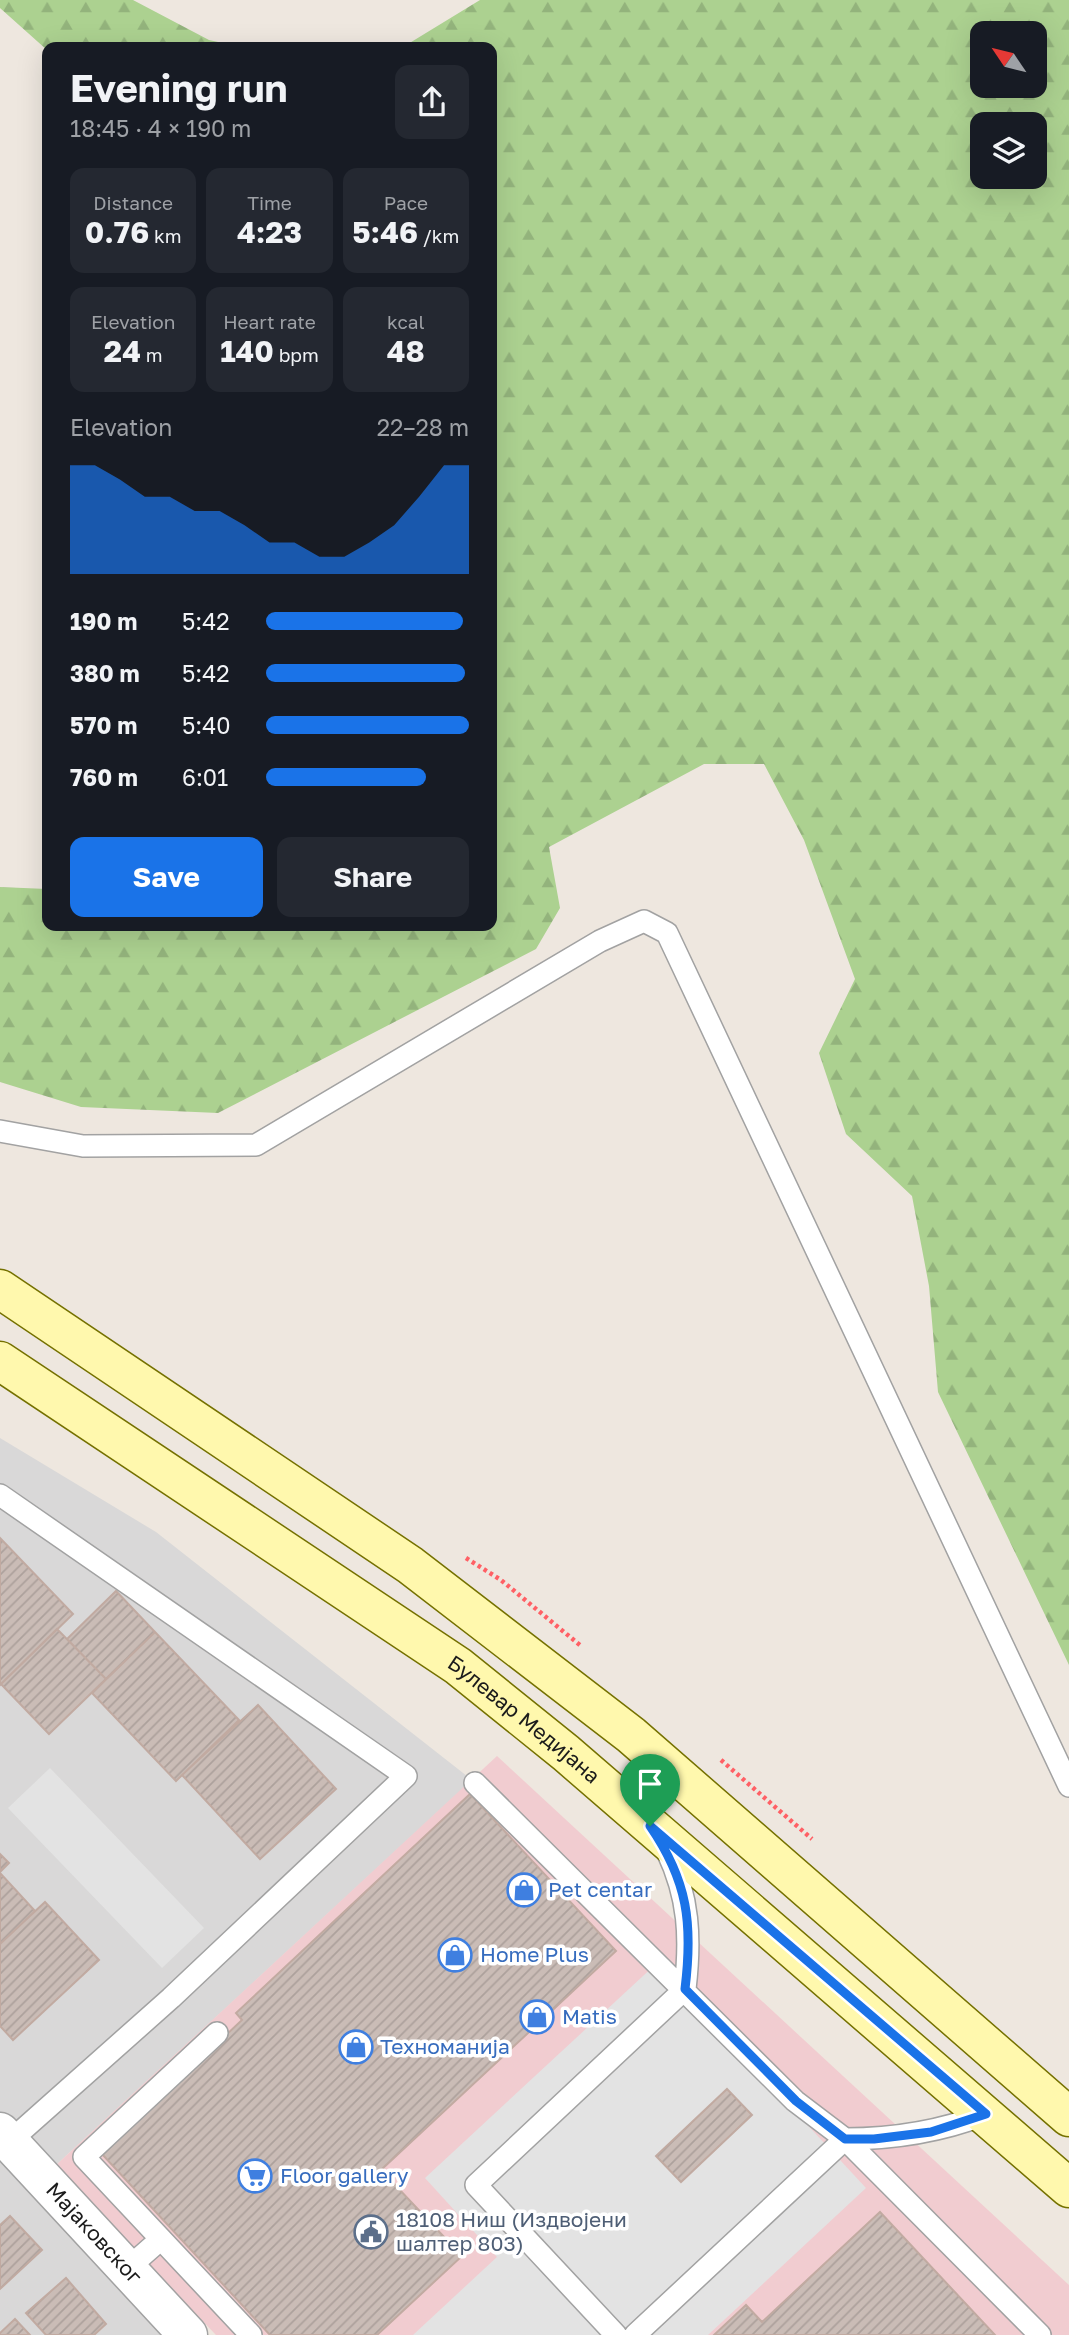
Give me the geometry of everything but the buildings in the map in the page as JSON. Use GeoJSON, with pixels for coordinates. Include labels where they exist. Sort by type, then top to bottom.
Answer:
{"type":"FeatureCollection","features":[{"type":"Feature","properties":{"kind":"main road"},"geometry":{"type":"LineString","coordinates":[[0,1289],[410,1564],[620,1726],[1069,2117]]}},
{"type":"Feature","properties":{"kind":"main road","name":"Булевар Медијана"},"geometry":{"type":"LineString","coordinates":[[0,1361],[458,1666],[566,1753],[1069,2188]]}},
{"type":"Feature","properties":{"kind":"street","name":"Мајаковског"},"geometry":{"type":"LineString","coordinates":[[4,2137],[128,2268],[176,2331]]}},
{"type":"Feature","properties":{"kind":"lane"},"geometry":{"type":"LineString","coordinates":[[0,1130],[83,1146],[256,1145],[600,941],[644,921],[667,933],[1069,1786]]}},
{"type":"Feature","properties":{"kind":"lane"},"geometry":{"type":"LineString","coordinates":[[0,1496],[406,1776],[171,1998],[4,2137]]}},
{"type":"Feature","properties":{"kind":"lane"},"geometry":{"type":"LineString","coordinates":[[475,1783],[796,2101],[845,2139],[1040,2335]]}},
{"type":"Feature","properties":{"kind":"lane"},"geometry":{"type":"LineString","coordinates":[[616,2335],[476,2185],[685,1989],[690,1931],[686,1903],[666,1850],[650,1826]]}},
{"type":"Feature","properties":{"kind":"lane"},"geometry":{"type":"LineString","coordinates":[[217,2033],[84,2157],[251,2335]]}},
{"type":"Feature","properties":{"kind":"lane"},"geometry":{"type":"LineString","coordinates":[[635,2335],[845,2139],[874,2139],[931,2132],[986,2114]]}},
{"type":"Feature","properties":{"kind":"lane"},"geometry":{"type":"LineString","coordinates":[[128,2268],[161,2239]]}},
{"type":"Feature","properties":{"kind":"shaded area"},"geometry":{"type":"Polygon","coordinates":[[[0,1438],[156,1532],[472,1780],[56,2165],[206,2335],[0,2335],[0,1438]]]}},
{"type":"Feature","properties":{"kind":"shaded area"},"geometry":{"type":"Polygon","coordinates":[[[497,1756],[1069,2285],[1069,2335],[216,2335],[55,2166],[497,1756]]]}},
{"type":"Feature","properties":{"kind":"shaded area"},"geometry":{"type":"Polygon","coordinates":[[[50,1768],[204,1928],[162,1968],[8,1808],[50,1768]]]}},
{"type":"Feature","properties":{"kind":"shaded area"},"geometry":{"type":"Polygon","coordinates":[[[657,1963],[866,2188],[708,2335],[413,2335],[497,2257],[425,2178],[657,1963]]]}},
{"type":"Feature","properties":{"kind":"green space"},"geometry":{"type":"Polygon","coordinates":[[[0,0],[133,0],[209,40],[218,42],[42,42],[42,46],[0,8],[0,0]]]}},
{"type":"Feature","properties":{"kind":"green space"},"geometry":{"type":"Polygon","coordinates":[[[480,0],[1069,0],[1069,1665],[938,1392],[929,1286],[912,1196],[846,1134],[819,1053],[855,979],[804,840],[764,764],[704,764],[549,847],[560,908],[536,949],[218,1113],[81,1107],[0,1082],[0,887],[42,889],[42,931],[497,931],[497,42],[411,42],[480,0]]]}},
{"type":"Feature","properties":{"kind":"place","name":"Pet centar"},"geometry":{"type":"Point","coordinates":[524,1890]}},
{"type":"Feature","properties":{"kind":"place","name":"Home Plus"},"geometry":{"type":"Point","coordinates":[455,1955]}},
{"type":"Feature","properties":{"kind":"place","name":"Matis"},"geometry":{"type":"Point","coordinates":[537,2017]}},
{"type":"Feature","properties":{"kind":"place","name":"Техноманија"},"geometry":{"type":"Point","coordinates":[356,2047]}},
{"type":"Feature","properties":{"kind":"place","name":"Floor gallery"},"geometry":{"type":"Point","coordinates":[255,2176]}},
{"type":"Feature","properties":{"kind":"place","name":"18108 Ниш (Издвојени шалтер 803)"},"geometry":{"type":"Point","coordinates":[371,2232]}},
{"type":"Feature","properties":{"kind":"route"},"geometry":{"type":"LineString","coordinates":[[650,1826],[919,2056],[986,2114],[931,2132],[903,2137],[845,2139],[796,2101],[685,1989],[690,1931],[686,1903],[678,1875],[650,1826]]}}]}
